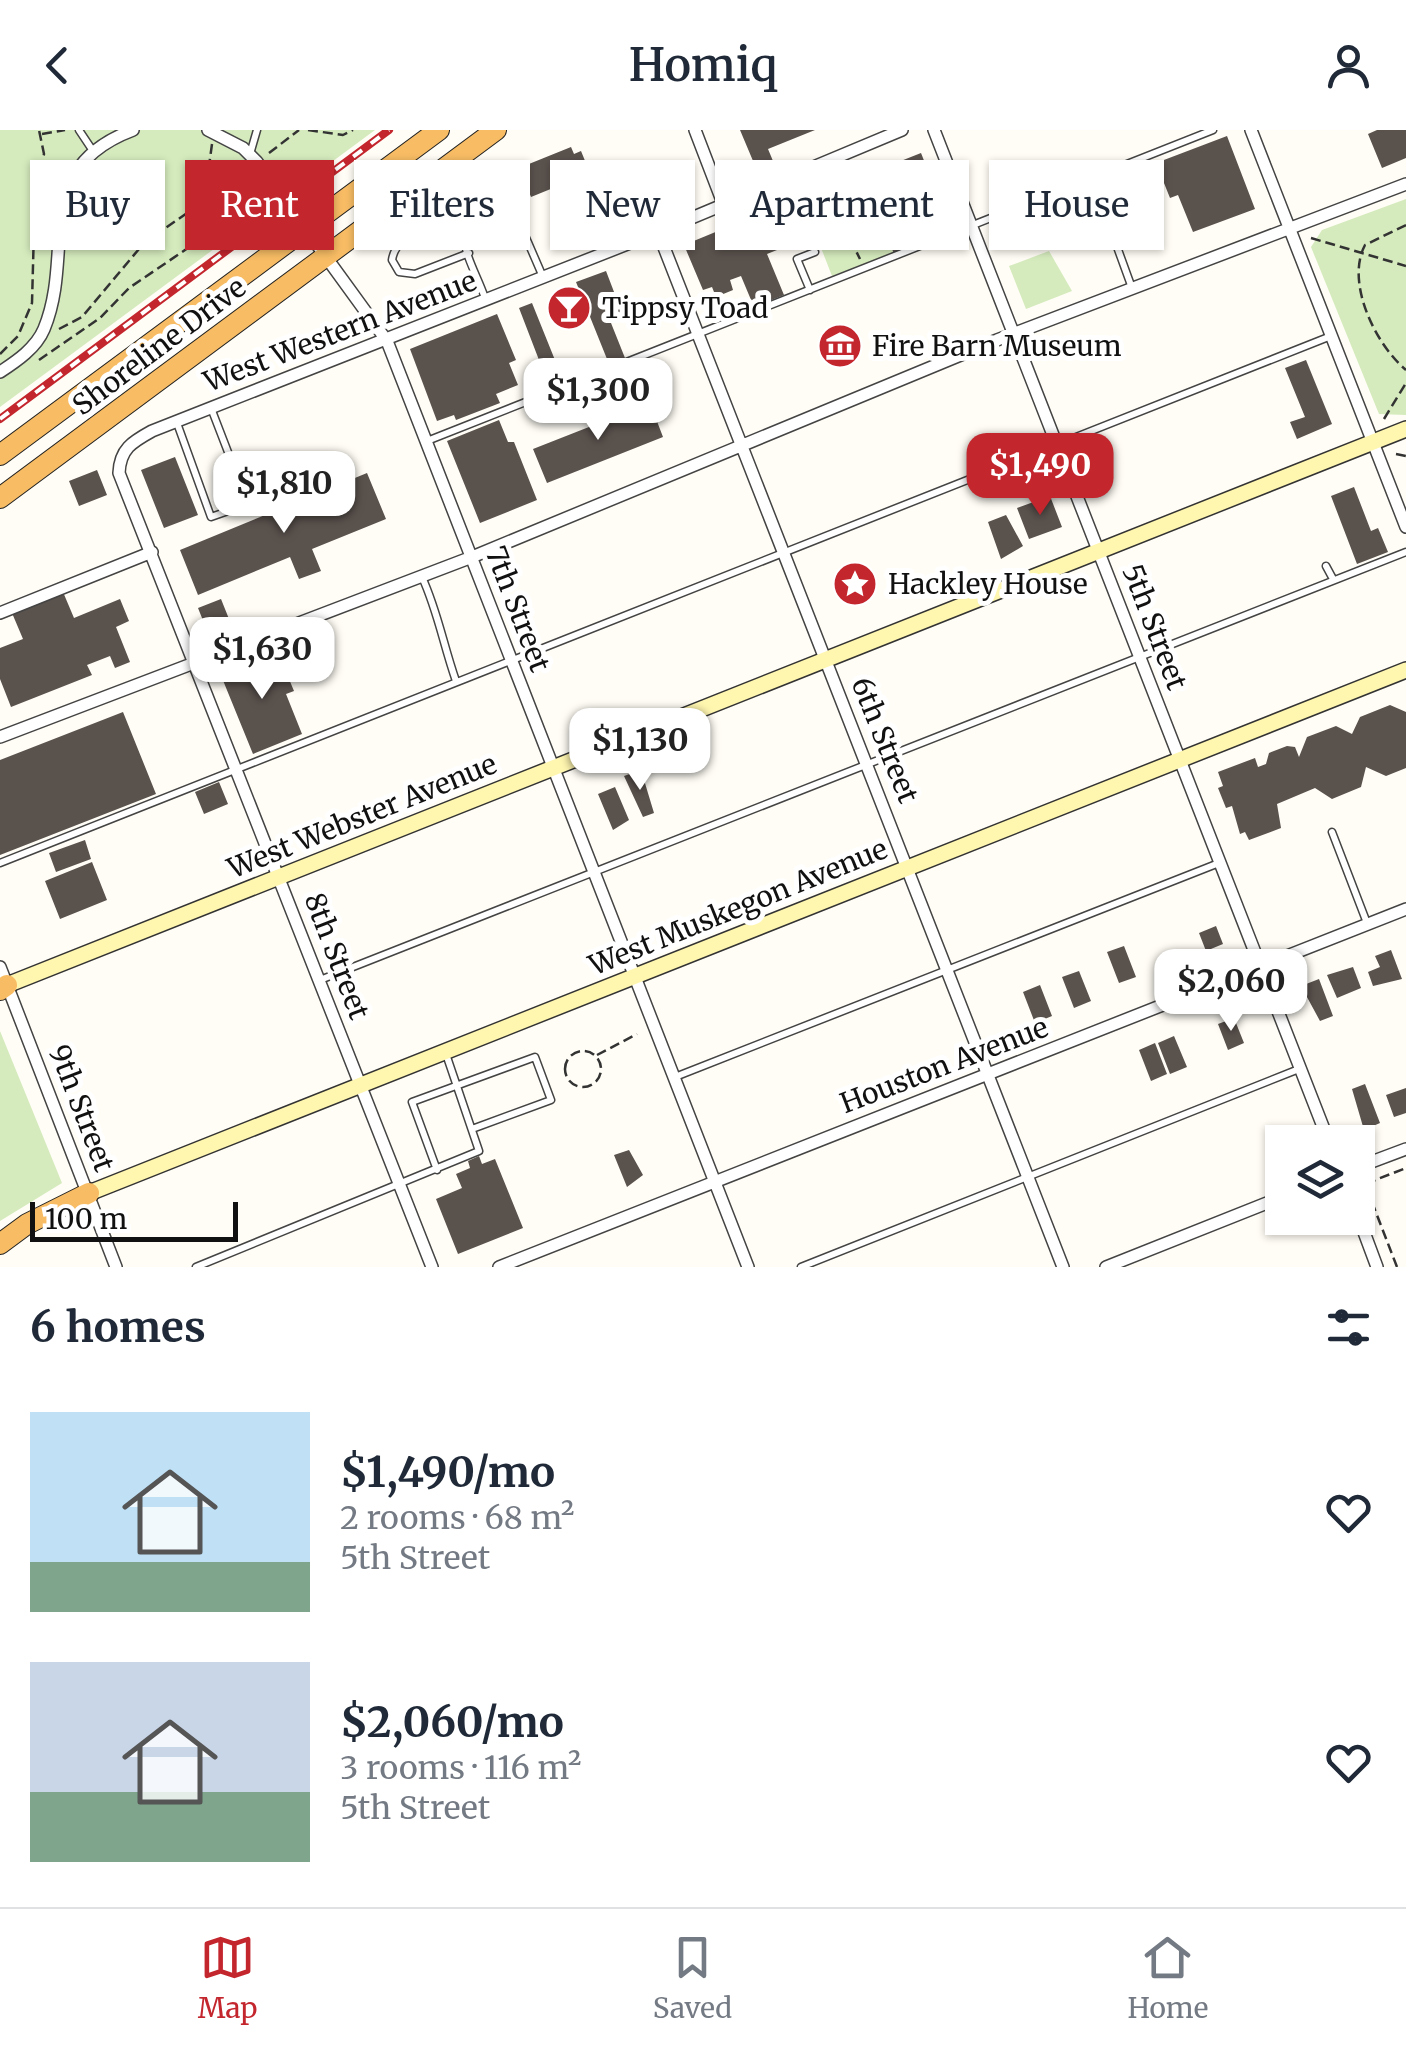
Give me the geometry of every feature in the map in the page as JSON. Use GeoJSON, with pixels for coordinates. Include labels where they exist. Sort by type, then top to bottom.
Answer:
{"type":"FeatureCollection","features":[{"type":"Feature","properties":{"kind":"highway","name":"Shoreline Drive"},"geometry":{"type":"LineString","coordinates":[[334,207],[439,130]]}},
{"type":"Feature","properties":{"kind":"highway","name":"Shoreline Drive"},"geometry":{"type":"LineString","coordinates":[[0,498],[496,130]]}},
{"type":"Feature","properties":{"kind":"highway","name":"Shoreline Drive"},"geometry":{"type":"LineString","coordinates":[[0,454],[276,250]]}},
{"type":"Feature","properties":{"kind":"highway"},"geometry":{"type":"LineString","coordinates":[[0,1244],[27,1224],[89,1194]]}},
{"type":"Feature","properties":{"kind":"main road","name":"West Webster Avenue"},"geometry":{"type":"LineString","coordinates":[[2,981],[1406,429]]}},
{"type":"Feature","properties":{"kind":"main road","name":"West Muskegon Avenue"},"geometry":{"type":"LineString","coordinates":[[89,1194],[1406,670]]}},
{"type":"Feature","properties":{"kind":"street"},"geometry":{"type":"LineString","coordinates":[[0,372],[22,358],[43,332],[54,292],[56,239],[63,197],[92,151],[133,130]]}},
{"type":"Feature","properties":{"kind":"street"},"geometry":{"type":"LineString","coordinates":[[695,130],[715,182]]}},
{"type":"Feature","properties":{"kind":"street","name":"West Western Avenue"},"geometry":{"type":"LineString","coordinates":[[828,160],[902,130]]}},
{"type":"Feature","properties":{"kind":"street","name":"5th Street"},"geometry":{"type":"LineString","coordinates":[[934,130],[1322,1125]]}},
{"type":"Feature","properties":{"kind":"street"},"geometry":{"type":"LineString","coordinates":[[1251,130],[1406,527]]}},
{"type":"Feature","properties":{"kind":"street","name":"7th Street"},"geometry":{"type":"LineString","coordinates":[[212,131],[247,160]]}},
{"type":"Feature","properties":{"kind":"street"},"geometry":{"type":"LineString","coordinates":[[0,737],[472,558],[1014,334],[1406,184]]}},
{"type":"Feature","properties":{"kind":"street","name":"7th Street"},"geometry":{"type":"LineString","coordinates":[[322,250],[387,341],[748,1267]]}},
{"type":"Feature","properties":{"kind":"street","name":"West Western Avenue"},"geometry":{"type":"LineString","coordinates":[[152,552],[119,472],[120,457],[130,443],[613,250]]}},
{"type":"Feature","properties":{"kind":"street","name":"6th Street"},"geometry":{"type":"LineString","coordinates":[[665,250],[1063,1267]]}},
{"type":"Feature","properties":{"kind":"street"},"geometry":{"type":"LineString","coordinates":[[0,613],[152,552]]}},
{"type":"Feature","properties":{"kind":"street","name":"8th Street"},"geometry":{"type":"LineString","coordinates":[[152,552],[190,662],[432,1267]]}},
{"type":"Feature","properties":{"kind":"street","name":"Houston Avenue"},"geometry":{"type":"LineString","coordinates":[[500,1267],[1406,909]]}},
{"type":"Feature","properties":{"kind":"street","name":"9th Street"},"geometry":{"type":"LineString","coordinates":[[2,981],[116,1267]]}},
{"type":"Feature","properties":{"kind":"street"},"geometry":{"type":"LineString","coordinates":[[1375,1161],[1406,1149]]}},
{"type":"Feature","properties":{"kind":"street"},"geometry":{"type":"LineString","coordinates":[[1106,1267],[1265,1204]]}},
{"type":"Feature","properties":{"kind":"street"},"geometry":{"type":"LineString","coordinates":[[1365,1235],[1377,1267]]}},
{"type":"Feature","properties":{"kind":"lane"},"geometry":{"type":"LineString","coordinates":[[79,130],[92,151]]}},
{"type":"Feature","properties":{"kind":"lane"},"geometry":{"type":"LineString","coordinates":[[252,160],[257,130]]}},
{"type":"Feature","properties":{"kind":"lane"},"geometry":{"type":"LineString","coordinates":[[1137,160],[1213,130]]}},
{"type":"Feature","properties":{"kind":"lane"},"geometry":{"type":"LineString","coordinates":[[426,441],[989,219]]}},
{"type":"Feature","properties":{"kind":"lane"},"geometry":{"type":"LineString","coordinates":[[530,248],[543,278]]}},
{"type":"Feature","properties":{"kind":"lane"},"geometry":{"type":"LineString","coordinates":[[397,250],[392,260],[400,272],[415,274],[469,253]]}},
{"type":"Feature","properties":{"kind":"lane"},"geometry":{"type":"LineString","coordinates":[[468,250],[486,301]]}},
{"type":"Feature","properties":{"kind":"lane"},"geometry":{"type":"LineString","coordinates":[[1118,250],[1133,290]]}},
{"type":"Feature","properties":{"kind":"lane"},"geometry":{"type":"LineString","coordinates":[[810,290],[797,259],[815,252]]}},
{"type":"Feature","properties":{"kind":"lane"},"geometry":{"type":"LineString","coordinates":[[0,863],[1332,336]]}},
{"type":"Feature","properties":{"kind":"lane"},"geometry":{"type":"LineString","coordinates":[[604,371],[617,407]]}},
{"type":"Feature","properties":{"kind":"lane"},"geometry":{"type":"LineString","coordinates":[[176,422],[212,517],[248,504],[212,408]]}},
{"type":"Feature","properties":{"kind":"lane"},"geometry":{"type":"LineString","coordinates":[[320,980],[1406,552]]}},
{"type":"Feature","properties":{"kind":"lane"},"geometry":{"type":"LineString","coordinates":[[1326,566],[1333,579]]}},
{"type":"Feature","properties":{"kind":"lane"},"geometry":{"type":"LineString","coordinates":[[421,576],[439,613],[440,636],[456,681]]}},
{"type":"Feature","properties":{"kind":"lane"},"geometry":{"type":"LineString","coordinates":[[1332,832],[1367,924]]}},
{"type":"Feature","properties":{"kind":"lane"},"geometry":{"type":"LineString","coordinates":[[675,1077],[1219,862]]}},
{"type":"Feature","properties":{"kind":"lane"},"geometry":{"type":"LineString","coordinates":[[196,1267],[217,1263],[479,1151],[445,1050]]}},
{"type":"Feature","properties":{"kind":"lane"},"geometry":{"type":"LineString","coordinates":[[437,1170],[412,1102],[536,1057],[552,1100],[472,1130]]}},
{"type":"Feature","properties":{"kind":"lane"},"geometry":{"type":"LineString","coordinates":[[800,1267],[1300,1069]]}},
{"type":"Feature","properties":{"kind":"path"},"geometry":{"type":"LineString","coordinates":[[0,354],[18,336],[34,285],[35,192],[44,154],[40,132],[65,130]]}},
{"type":"Feature","properties":{"kind":"path"},"geometry":{"type":"LineString","coordinates":[[255,160],[298,130]]}},
{"type":"Feature","properties":{"kind":"path"},"geometry":{"type":"LineString","coordinates":[[308,130],[332,135],[353,130]]}},
{"type":"Feature","properties":{"kind":"path"},"geometry":{"type":"LineString","coordinates":[[210,160],[212,131]]}},
{"type":"Feature","properties":{"kind":"path"},"geometry":{"type":"LineString","coordinates":[[18,336],[82,318],[144,244],[185,216]]}},
{"type":"Feature","properties":{"kind":"path"},"geometry":{"type":"LineString","coordinates":[[1406,225],[1379,235],[1361,254],[1360,282],[1369,316],[1386,348],[1406,370]]}},
{"type":"Feature","properties":{"kind":"path"},"geometry":{"type":"LineString","coordinates":[[1311,238],[1406,266]]}},
{"type":"Feature","properties":{"kind":"path"},"geometry":{"type":"LineString","coordinates":[[37,361],[100,318],[129,288],[185,250]]}},
{"type":"Feature","properties":{"kind":"path"},"geometry":{"type":"LineString","coordinates":[[856,250],[865,268]]}},
{"type":"Feature","properties":{"kind":"path"},"geometry":{"type":"LineString","coordinates":[[1384,420],[1406,383]]}},
{"type":"Feature","properties":{"kind":"path"},"geometry":{"type":"LineString","coordinates":[[1396,454],[1406,456]]}},
{"type":"Feature","properties":{"kind":"path"},"geometry":{"type":"LineString","coordinates":[[596,1056],[637,1034]]}},
{"type":"Feature","properties":{"kind":"path"},"geometry":{"type":"LineString","coordinates":[[584,1050],[596,1056],[601,1066],[596,1082],[579,1087],[569,1081],[564,1070],[568,1058],[584,1050]]}},
{"type":"Feature","properties":{"kind":"path"},"geometry":{"type":"LineString","coordinates":[[1397,1267],[1365,1184],[1406,1168]]}},
{"type":"Feature","properties":{"kind":"green space"},"geometry":{"type":"Polygon","coordinates":[[[0,130],[375,130],[334,160],[185,160],[185,250],[213,250],[0,407],[0,130]]]}},
{"type":"Feature","properties":{"kind":"green space"},"geometry":{"type":"Polygon","coordinates":[[[1406,199],[1406,415],[1379,414],[1311,247],[1322,230],[1406,199]]]}},
{"type":"Feature","properties":{"kind":"green space"},"geometry":{"type":"Polygon","coordinates":[[[822,250],[892,250],[894,254],[832,276],[822,250]]]}},
{"type":"Feature","properties":{"kind":"green space"},"geometry":{"type":"Polygon","coordinates":[[[1049,251],[1072,291],[1026,309],[1009,266],[1049,251]]]}},
{"type":"Feature","properties":{"kind":"green space"},"geometry":{"type":"Polygon","coordinates":[[[0,1031],[62,1183],[0,1221],[0,1031]]]}},
{"type":"Feature","properties":{"kind":"building"},"geometry":{"type":"Polygon","coordinates":[[[740,130],[815,130],[768,149],[773,160],[753,160],[740,130]]]}},
{"type":"Feature","properties":{"kind":"building"},"geometry":{"type":"Polygon","coordinates":[[[1377,130],[1406,130],[1406,158],[1382,168],[1368,134],[1377,130]]]}},
{"type":"Feature","properties":{"kind":"building"},"geometry":{"type":"Polygon","coordinates":[[[1227,136],[1255,209],[1193,232],[1178,195],[1170,198],[1164,183],[1164,160],[1227,136]]]}},
{"type":"Feature","properties":{"kind":"building"},"geometry":{"type":"Polygon","coordinates":[[[571,147],[574,154],[581,151],[585,160],[550,160],[550,189],[531,197],[530,164],[571,147]]]}},
{"type":"Feature","properties":{"kind":"building"},"geometry":{"type":"Polygon","coordinates":[[[921,153],[924,160],[903,160],[921,153]]]}},
{"type":"Feature","properties":{"kind":"building"},"geometry":{"type":"Polygon","coordinates":[[[715,232],[715,250],[777,250],[767,254],[784,295],[754,307],[741,276],[730,280],[733,290],[716,297],[712,287],[703,290],[686,250],[695,250],[695,240],[715,232]]]}},
{"type":"Feature","properties":{"kind":"building"},"geometry":{"type":"Polygon","coordinates":[[[606,271],[624,318],[611,323],[625,358],[609,364],[576,282],[606,271]]]}},
{"type":"Feature","properties":{"kind":"building"},"geometry":{"type":"Polygon","coordinates":[[[532,303],[563,380],[549,386],[519,308],[532,303]]]}},
{"type":"Feature","properties":{"kind":"building"},"geometry":{"type":"Polygon","coordinates":[[[497,314],[516,360],[509,363],[518,385],[496,394],[500,403],[456,420],[454,415],[437,421],[410,349],[497,314]]]}},
{"type":"Feature","properties":{"kind":"building","name":"Fire Barn Museum"},"geometry":{"type":"Polygon","coordinates":[[[845,327],[856,357],[834,365],[824,334],[845,327]]]}},
{"type":"Feature","properties":{"kind":"building"},"geometry":{"type":"Polygon","coordinates":[[[1306,360],[1332,424],[1297,439],[1290,422],[1305,417],[1285,368],[1306,360]]]}},
{"type":"Feature","properties":{"kind":"building"},"geometry":{"type":"Polygon","coordinates":[[[650,403],[663,437],[547,483],[533,449],[650,403]]]}},
{"type":"Feature","properties":{"kind":"building"},"geometry":{"type":"Polygon","coordinates":[[[499,420],[508,442],[514,442],[537,500],[480,523],[447,441],[499,420]]]}},
{"type":"Feature","properties":{"kind":"building"},"geometry":{"type":"Polygon","coordinates":[[[175,457],[198,515],[164,528],[141,470],[175,457]]]}},
{"type":"Feature","properties":{"kind":"building"},"geometry":{"type":"Polygon","coordinates":[[[97,470],[107,495],[79,506],[69,481],[97,470]]]}},
{"type":"Feature","properties":{"kind":"building"},"geometry":{"type":"Polygon","coordinates":[[[367,473],[386,519],[312,549],[321,571],[299,579],[290,557],[198,595],[180,550],[367,473]]]}},
{"type":"Feature","properties":{"kind":"building"},"geometry":{"type":"Polygon","coordinates":[[[1354,487],[1371,531],[1378,528],[1388,552],[1357,564],[1331,496],[1354,487]]]}},
{"type":"Feature","properties":{"kind":"building"},"geometry":{"type":"Polygon","coordinates":[[[1050,496],[1062,527],[1029,539],[1017,508],[1050,496]]]}},
{"type":"Feature","properties":{"kind":"building"},"geometry":{"type":"Polygon","coordinates":[[[1006,515],[1023,546],[1001,559],[988,522],[1006,515]]]}},
{"type":"Feature","properties":{"kind":"building"},"geometry":{"type":"Polygon","coordinates":[[[63,592],[74,618],[120,599],[129,621],[116,627],[130,662],[115,668],[110,656],[87,665],[92,675],[11,707],[0,679],[0,648],[23,639],[12,613],[63,592]]]}},
{"type":"Feature","properties":{"kind":"building"},"geometry":{"type":"Polygon","coordinates":[[[221,599],[229,619],[206,628],[198,608],[221,599]]]}},
{"type":"Feature","properties":{"kind":"building"},"geometry":{"type":"Polygon","coordinates":[[[270,653],[277,670],[284,667],[294,691],[286,694],[302,734],[253,754],[220,673],[270,653]]]}},
{"type":"Feature","properties":{"kind":"building"},"geometry":{"type":"Polygon","coordinates":[[[1390,705],[1406,712],[1406,768],[1386,776],[1366,767],[1361,787],[1332,799],[1315,788],[1277,804],[1281,828],[1249,840],[1245,832],[1240,834],[1232,806],[1226,808],[1218,788],[1223,786],[1218,772],[1255,758],[1258,767],[1266,764],[1269,753],[1287,746],[1295,747],[1299,757],[1307,737],[1336,726],[1352,734],[1360,717],[1390,705]]]}},
{"type":"Feature","properties":{"kind":"building"},"geometry":{"type":"Polygon","coordinates":[[[123,712],[156,794],[0,855],[0,760],[123,712]]]}},
{"type":"Feature","properties":{"kind":"building"},"geometry":{"type":"Polygon","coordinates":[[[641,770],[654,813],[643,817],[624,776],[641,770]]]}},
{"type":"Feature","properties":{"kind":"building"},"geometry":{"type":"Polygon","coordinates":[[[219,782],[228,804],[204,814],[195,792],[219,782]]]}},
{"type":"Feature","properties":{"kind":"building"},"geometry":{"type":"Polygon","coordinates":[[[615,787],[629,820],[613,830],[598,794],[615,787]]]}},
{"type":"Feature","properties":{"kind":"building"},"geometry":{"type":"Polygon","coordinates":[[[85,840],[91,859],[56,872],[49,853],[85,840]]]}},
{"type":"Feature","properties":{"kind":"building"},"geometry":{"type":"Polygon","coordinates":[[[92,862],[107,900],[60,919],[45,881],[92,862]]]}},
{"type":"Feature","properties":{"kind":"building"},"geometry":{"type":"Polygon","coordinates":[[[1216,926],[1223,944],[1206,951],[1199,933],[1216,926]]]}},
{"type":"Feature","properties":{"kind":"building"},"geometry":{"type":"Polygon","coordinates":[[[1124,946],[1136,977],[1119,983],[1107,952],[1124,946]]]}},
{"type":"Feature","properties":{"kind":"building"},"geometry":{"type":"Polygon","coordinates":[[[1391,950],[1402,979],[1373,986],[1368,972],[1380,967],[1375,956],[1391,950]]]}},
{"type":"Feature","properties":{"kind":"building"},"geometry":{"type":"Polygon","coordinates":[[[1353,967],[1361,988],[1337,998],[1327,975],[1353,967]]]}},
{"type":"Feature","properties":{"kind":"building"},"geometry":{"type":"Polygon","coordinates":[[[1079,971],[1091,1001],[1074,1008],[1062,977],[1079,971]]]}},
{"type":"Feature","properties":{"kind":"building"},"geometry":{"type":"Polygon","coordinates":[[[1319,979],[1333,1016],[1320,1021],[1301,986],[1319,979]]]}},
{"type":"Feature","properties":{"kind":"building"},"geometry":{"type":"Polygon","coordinates":[[[1040,985],[1052,1016],[1035,1023],[1023,992],[1040,985]]]}},
{"type":"Feature","properties":{"kind":"building"},"geometry":{"type":"Polygon","coordinates":[[[1234,1018],[1244,1043],[1228,1050],[1218,1024],[1234,1018]]]}},
{"type":"Feature","properties":{"kind":"building"},"geometry":{"type":"Polygon","coordinates":[[[1174,1036],[1187,1067],[1170,1074],[1158,1043],[1174,1036]]]}},
{"type":"Feature","properties":{"kind":"building"},"geometry":{"type":"Polygon","coordinates":[[[1155,1043],[1167,1074],[1151,1081],[1139,1050],[1155,1043]]]}},
{"type":"Feature","properties":{"kind":"building"},"geometry":{"type":"Polygon","coordinates":[[[1365,1084],[1380,1123],[1363,1125],[1352,1089],[1365,1084]]]}},
{"type":"Feature","properties":{"kind":"building"},"geometry":{"type":"Polygon","coordinates":[[[1406,1088],[1406,1113],[1394,1117],[1386,1095],[1406,1088]]]}},
{"type":"Feature","properties":{"kind":"building"},"geometry":{"type":"Polygon","coordinates":[[[629,1150],[643,1175],[627,1187],[614,1155],[629,1150]]]}},
{"type":"Feature","properties":{"kind":"building"},"geometry":{"type":"Polygon","coordinates":[[[479,1156],[482,1164],[495,1159],[523,1228],[458,1254],[436,1199],[462,1188],[456,1174],[470,1168],[468,1161],[479,1156]]]}},
{"type":"Feature","properties":{"kind":"railway"},"geometry":{"type":"LineString","coordinates":[[0,419],[389,130]]}},
{"type":"Feature","properties":{"kind":"place","name":"Tippsy Toad"},"geometry":{"type":"Point","coordinates":[569,308]}},
{"type":"Feature","properties":{"kind":"place","name":"Fire Barn Museum"},"geometry":{"type":"Point","coordinates":[840,346]}},
{"type":"Feature","properties":{"kind":"place","name":"Hackley House"},"geometry":{"type":"Point","coordinates":[855,584]}}]}
